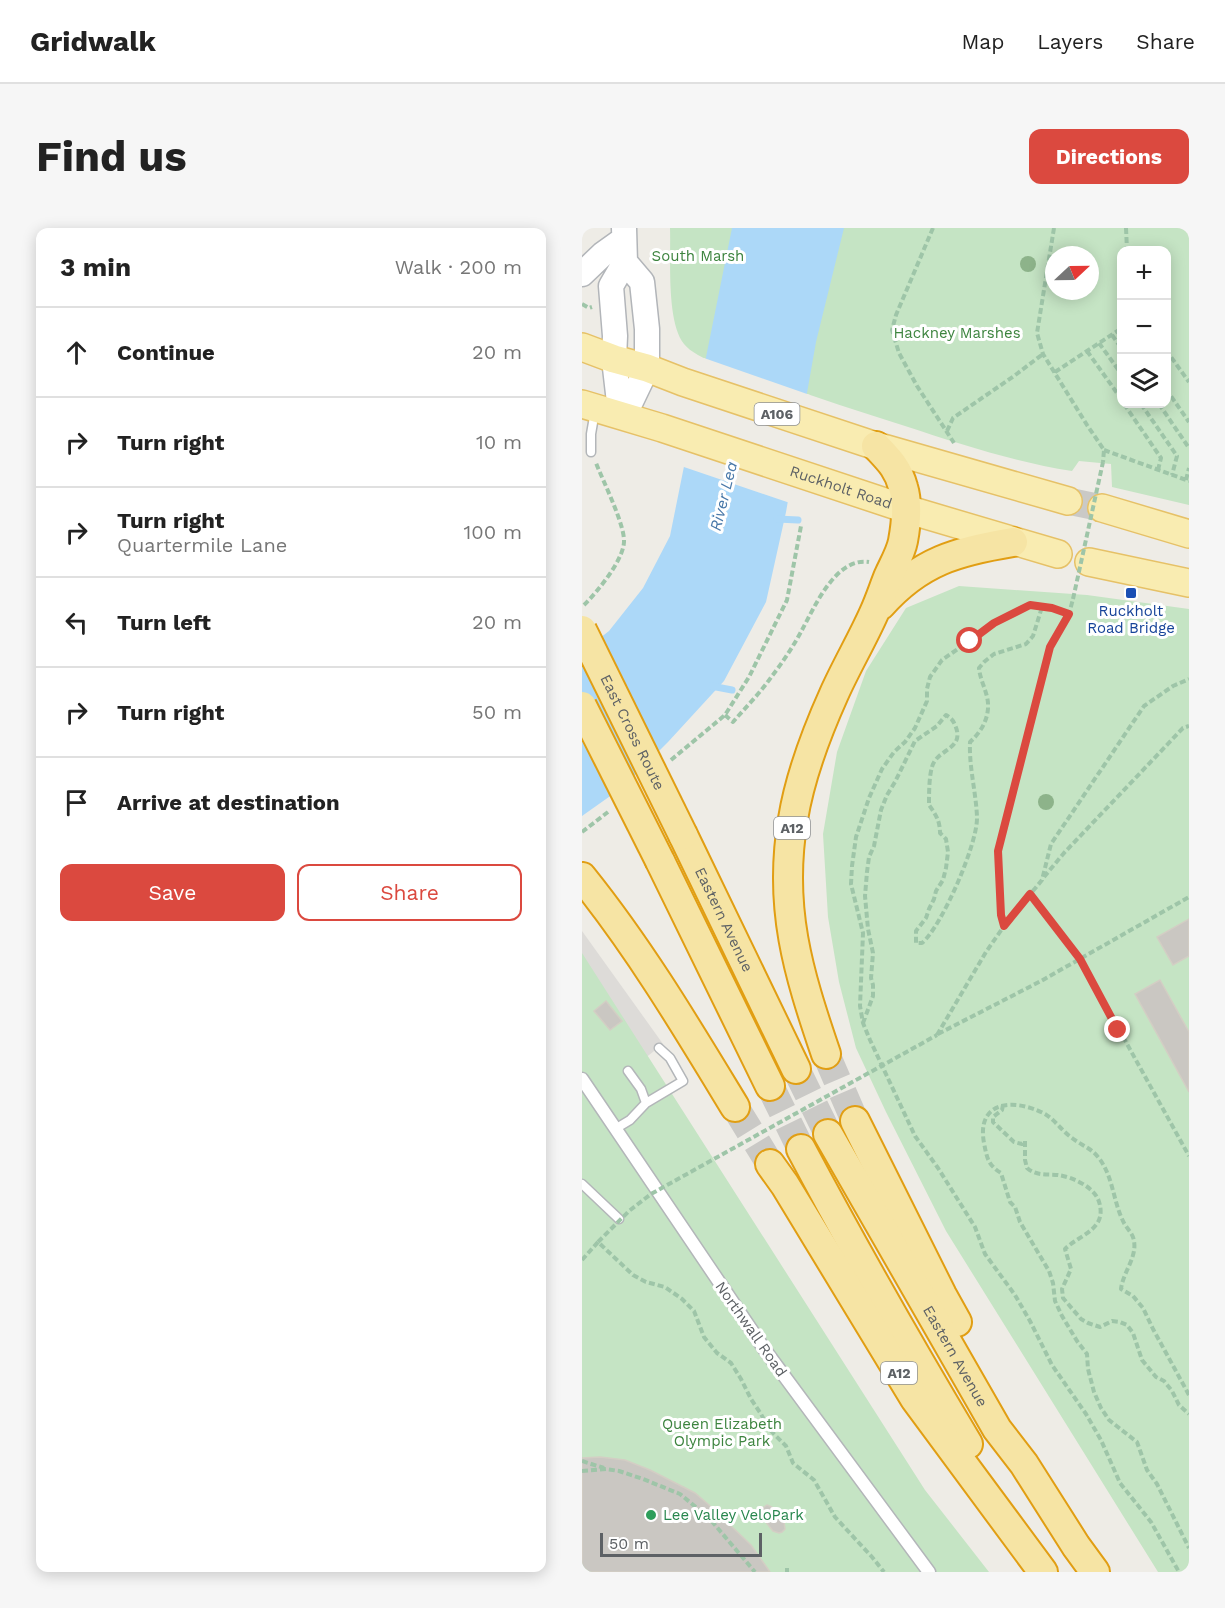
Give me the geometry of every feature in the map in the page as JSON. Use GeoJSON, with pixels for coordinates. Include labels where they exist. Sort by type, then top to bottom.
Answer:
{"type":"FeatureCollection","features":[{"type":"Feature","properties":{"kind":"highway"},"geometry":{"type":"LineString","coordinates":[[876,446],[895,466],[903,488],[906,509]]}},
{"type":"Feature","properties":{"kind":"highway","name":"A12"},"geometry":{"type":"LineString","coordinates":[[826,1054],[808,1002],[794,946],[787,893],[793,819],[811,748],[834,694],[874,613],[903,542],[906,509]]}},
{"type":"Feature","properties":{"kind":"highway","name":"A12"},"geometry":{"type":"LineString","coordinates":[[874,613],[895,588],[932,563],[957,553],[1013,542]]}},
{"type":"Feature","properties":{"kind":"highway","name":"East Cross Route"},"geometry":{"type":"LineString","coordinates":[[582,630],[683,835]]}},
{"type":"Feature","properties":{"kind":"highway"},"geometry":{"type":"LineString","coordinates":[[582,706],[770,1086]]}},
{"type":"Feature","properties":{"kind":"highway","name":"Eastern Avenue"},"geometry":{"type":"LineString","coordinates":[[683,835],[796,1069]]}},
{"type":"Feature","properties":{"kind":"highway"},"geometry":{"type":"LineString","coordinates":[[585,881],[669,998],[735,1107]]}},
{"type":"Feature","properties":{"kind":"highway"},"geometry":{"type":"LineString","coordinates":[[855,1121],[942,1295],[1007,1408],[1024,1464]]}},
{"type":"Feature","properties":{"kind":"highway","name":"Eastern Avenue"},"geometry":{"type":"LineString","coordinates":[[828,1134],[997,1429],[1024,1464],[1095,1572]]}},
{"type":"Feature","properties":{"kind":"highway","name":"A12"},"geometry":{"type":"LineString","coordinates":[[801,1149],[902,1331],[1044,1572]]}},
{"type":"Feature","properties":{"kind":"highway","name":"A12"},"geometry":{"type":"LineString","coordinates":[[770,1164],[915,1399],[1044,1572]]}},
{"type":"Feature","properties":{"kind":"main road"},"geometry":{"type":"LineString","coordinates":[[582,274],[603,254],[624,243]]}},
{"type":"Feature","properties":{"kind":"main road"},"geometry":{"type":"LineString","coordinates":[[624,243],[611,286],[615,336],[614,359],[619,402],[624,416]]}},
{"type":"Feature","properties":{"kind":"main road"},"geometry":{"type":"LineString","coordinates":[[624,243],[642,282],[647,368],[624,416]]}},
{"type":"Feature","properties":{"kind":"main road","name":"A106"},"geometry":{"type":"LineString","coordinates":[[582,347],[876,446],[1068,501]]}},
{"type":"Feature","properties":{"kind":"main road","name":"Ruckholt Road"},"geometry":{"type":"LineString","coordinates":[[589,406],[669,430],[906,509],[1058,554]]}},
{"type":"Feature","properties":{"kind":"main road"},"geometry":{"type":"LineString","coordinates":[[1102,508],[1189,534]]}},
{"type":"Feature","properties":{"kind":"main road"},"geometry":{"type":"LineString","coordinates":[[1089,562],[1189,583]]}},
{"type":"Feature","properties":{"kind":"street","name":"Northwall Road"},"geometry":{"type":"LineString","coordinates":[[582,1079],[765,1350],[929,1572]]}},
{"type":"Feature","properties":{"kind":"lane"},"geometry":{"type":"LineString","coordinates":[[589,406],[591,452]]}},
{"type":"Feature","properties":{"kind":"lane"},"geometry":{"type":"LineString","coordinates":[[615,1129],[630,1120],[646,1103],[682,1082],[670,1058],[659,1048]]}},
{"type":"Feature","properties":{"kind":"lane"},"geometry":{"type":"LineString","coordinates":[[628,1071],[641,1089],[646,1103]]}},
{"type":"Feature","properties":{"kind":"lane"},"geometry":{"type":"LineString","coordinates":[[582,1184],[619,1219]]}},
{"type":"Feature","properties":{"kind":"path"},"geometry":{"type":"LineString","coordinates":[[933,228],[896,315],[892,330],[899,352],[917,386],[955,445]]}},
{"type":"Feature","properties":{"kind":"path"},"geometry":{"type":"LineString","coordinates":[[1054,228],[1037,333],[1043,354],[1104,450],[1187,480],[1189,468]]}},
{"type":"Feature","properties":{"kind":"path"},"geometry":{"type":"LineString","coordinates":[[1126,228],[1127,246]]}},
{"type":"Feature","properties":{"kind":"path"},"geometry":{"type":"LineString","coordinates":[[582,304],[589,308]]}},
{"type":"Feature","properties":{"kind":"path"},"geometry":{"type":"LineString","coordinates":[[1055,372],[1117,332]]}},
{"type":"Feature","properties":{"kind":"path"},"geometry":{"type":"LineString","coordinates":[[1112,335],[1117,342]]}},
{"type":"Feature","properties":{"kind":"path"},"geometry":{"type":"LineString","coordinates":[[1099,343],[1117,368]]}},
{"type":"Feature","properties":{"kind":"path"},"geometry":{"type":"LineString","coordinates":[[1087,351],[1117,394]]}},
{"type":"Feature","properties":{"kind":"path"},"geometry":{"type":"LineString","coordinates":[[947,431],[953,418],[1043,354]]}},
{"type":"Feature","properties":{"kind":"path"},"geometry":{"type":"LineString","coordinates":[[1170,354],[1189,382]]}},
{"type":"Feature","properties":{"kind":"path"},"geometry":{"type":"LineString","coordinates":[[1171,395],[1189,422]]}},
{"type":"Feature","properties":{"kind":"path"},"geometry":{"type":"LineString","coordinates":[[1127,408],[1161,458],[1158,470]]}},
{"type":"Feature","properties":{"kind":"path"},"geometry":{"type":"LineString","coordinates":[[1144,408],[1177,456],[1172,475]]}},
{"type":"Feature","properties":{"kind":"path"},"geometry":{"type":"LineString","coordinates":[[1162,408],[1189,448]]}},
{"type":"Feature","properties":{"kind":"path"},"geometry":{"type":"LineString","coordinates":[[1004,926],[1001,915],[998,851],[1050,647],[1069,614],[1104,450]]}},
{"type":"Feature","properties":{"kind":"path"},"geometry":{"type":"LineString","coordinates":[[582,608],[599,590],[622,551],[624,543],[622,526],[591,452]]}},
{"type":"Feature","properties":{"kind":"path"},"geometry":{"type":"LineString","coordinates":[[801,526],[787,600],[749,677],[725,715],[733,722],[772,676],[830,583],[847,567],[858,561],[876,565]]}},
{"type":"Feature","properties":{"kind":"path"},"geometry":{"type":"LineString","coordinates":[[1069,614],[1052,608],[1030,605],[994,623],[942,660],[930,676],[927,701],[915,728],[882,769],[856,837],[851,884],[863,933],[860,1006],[863,1023],[915,1136],[975,1227],[986,1254],[1015,1295],[1052,1365],[1086,1414],[1101,1440],[1120,1483],[1151,1522],[1179,1572]]}},
{"type":"Feature","properties":{"kind":"path"},"geometry":{"type":"LineString","coordinates":[[863,1023],[873,996],[871,978],[873,953],[868,929],[866,896],[868,857],[874,846],[881,810],[887,795],[915,741],[937,726],[946,715],[952,718],[958,733],[957,742],[950,750],[940,754],[932,766],[928,805],[937,816],[940,833],[946,840],[948,852],[946,868],[926,918],[916,932],[916,943],[922,943],[928,938],[946,909],[964,869],[977,819],[970,742],[982,729],[988,703],[979,669],[994,654],[1026,644],[1033,636],[1042,607]]}},
{"type":"Feature","properties":{"kind":"path"},"geometry":{"type":"LineString","coordinates":[[1042,880],[1051,844],[1144,706],[1173,686],[1189,679]]}},
{"type":"Feature","properties":{"kind":"path"},"geometry":{"type":"LineString","coordinates":[[937,1035],[986,952],[1030,894],[1064,853],[1183,728],[1189,726]]}},
{"type":"Feature","properties":{"kind":"path"},"geometry":{"type":"LineString","coordinates":[[1030,894],[1080,959],[1189,1156]]}},
{"type":"Feature","properties":{"kind":"path"},"geometry":{"type":"LineString","coordinates":[[582,1260],[619,1219],[651,1194],[937,1035],[1041,981],[1189,897]]}},
{"type":"Feature","properties":{"kind":"path"},"geometry":{"type":"LineString","coordinates":[[1189,1395],[1143,1308],[1121,1288],[1123,1277],[1132,1261],[1135,1242],[1122,1219],[1108,1175],[1101,1162],[1090,1150],[1043,1113],[1014,1104],[1003,1105],[992,1110],[987,1115],[982,1132],[986,1156],[994,1169],[1001,1173],[1010,1202],[1015,1207],[1020,1222],[1049,1271],[1055,1301],[1062,1316],[1087,1354],[1088,1369],[1101,1408],[1109,1420],[1137,1442],[1147,1470],[1157,1484],[1189,1548]]}},
{"type":"Feature","properties":{"kind":"path"},"geometry":{"type":"LineString","coordinates":[[1003,1105],[1002,1110],[993,1116],[993,1122],[1014,1142],[1022,1144],[1025,1142],[1027,1168],[1035,1173],[1057,1175],[1075,1180],[1090,1189],[1100,1204],[1100,1216],[1095,1225],[1065,1249],[1071,1269],[1062,1290],[1063,1298],[1081,1319],[1088,1323],[1100,1327],[1112,1321],[1127,1325],[1133,1333],[1142,1360],[1156,1377],[1164,1381],[1179,1405],[1189,1414]]}},
{"type":"Feature","properties":{"kind":"path"},"geometry":{"type":"LineString","coordinates":[[598,1242],[633,1275],[646,1282],[665,1287],[694,1311],[704,1337],[717,1353],[731,1363],[762,1414],[769,1430],[786,1446],[792,1462],[814,1480],[835,1517],[884,1572]]}},
{"type":"Feature","properties":{"kind":"path"},"geometry":{"type":"LineString","coordinates":[[582,1461],[644,1479],[681,1494],[710,1518],[754,1572]]}},
{"type":"Feature","properties":{"kind":"path"},"geometry":{"type":"LineString","coordinates":[[582,1471],[606,1469]]}},
{"type":"Feature","properties":{"kind":"shaded area"},"geometry":{"type":"Polygon","coordinates":[[[582,931],[663,1044],[616,1081],[582,1030],[582,931]]]}},
{"type":"Feature","properties":{"kind":"green space","name":"Hackney Marshes"},"geometry":{"type":"Polygon","coordinates":[[[670,228],[1189,228],[1189,505],[1112,487],[1111,464],[1079,461],[1072,471],[1009,458],[840,405],[701,357],[684,344],[678,334],[674,320],[670,228]]]}},
{"type":"Feature","properties":{"kind":"green space"},"geometry":{"type":"Polygon","coordinates":[[[959,586],[1087,595],[1189,609],[1189,1572],[1158,1572],[946,1231],[856,1048],[839,982],[828,917],[823,834],[837,752],[866,671],[906,608],[959,586]]]}},
{"type":"Feature","properties":{"kind":"green space","name":"Queen Elizabeth Olympic Park"},"geometry":{"type":"Polygon","coordinates":[[[582,953],[925,1490],[989,1572],[582,1572],[582,953]]]}},
{"type":"Feature","properties":{"kind":"water","name":"River Lea"},"geometry":{"type":"Polygon","coordinates":[[[732,228],[844,228],[816,342],[786,512],[766,602],[724,681],[623,787],[582,816],[582,652],[609,631],[643,588],[670,536],[732,228]]]}},
{"type":"Feature","properties":{"kind":"pier"},"geometry":{"type":"Polygon","coordinates":[[[704,358],[810,395],[790,503],[681,466],[704,358]]]}},
{"type":"Feature","properties":{"kind":"building"},"geometry":{"type":"Polygon","coordinates":[[[1189,919],[1189,956],[1173,965],[1157,937],[1189,919]]]}},
{"type":"Feature","properties":{"kind":"building"},"geometry":{"type":"Polygon","coordinates":[[[1160,980],[1189,1032],[1189,1092],[1135,994],[1160,980]]]}},
{"type":"Feature","properties":{"kind":"building"},"geometry":{"type":"Polygon","coordinates":[[[606,1001],[622,1021],[610,1030],[594,1011],[606,1001]]]}},
{"type":"Feature","properties":{"kind":"building","name":"Lee Valley VeloPark"},"geometry":{"type":"Polygon","coordinates":[[[600,1457],[625,1460],[695,1493],[751,1545],[770,1572],[582,1572],[582,1458],[600,1457]]]}},
{"type":"Feature","properties":{"kind":"building"},"geometry":{"type":"Polygon","coordinates":[[[767,1505],[772,1507],[784,1522],[785,1529],[782,1532],[773,1531],[761,1516],[761,1509],[767,1505]]]}},
{"type":"Feature","properties":{"kind":"waterway"},"geometry":{"type":"LineString","coordinates":[[777,519],[798,520]]}},
{"type":"Feature","properties":{"kind":"waterway"},"geometry":{"type":"LineString","coordinates":[[711,686],[732,690]]}},
{"type":"Feature","properties":{"kind":"tunnel"},"geometry":{"type":"LineString","coordinates":[[1068,501],[1102,508]]}},
{"type":"Feature","properties":{"kind":"tunnel"},"geometry":{"type":"LineString","coordinates":[[826,1054],[855,1121]]}},
{"type":"Feature","properties":{"kind":"tunnel"},"geometry":{"type":"LineString","coordinates":[[796,1069],[828,1134]]}},
{"type":"Feature","properties":{"kind":"tunnel"},"geometry":{"type":"LineString","coordinates":[[770,1086],[801,1149]]}},
{"type":"Feature","properties":{"kind":"tunnel"},"geometry":{"type":"LineString","coordinates":[[735,1107],[770,1164]]}},
{"type":"Feature","properties":{"kind":"place","name":"Ruckholt Road Bridge"},"geometry":{"type":"Point","coordinates":[1131,593]}},
{"type":"Feature","properties":{"kind":"place","name":"Lee Valley VeloPark"},"geometry":{"type":"Point","coordinates":[651,1515]}},
{"type":"Feature","properties":{"kind":"route"},"geometry":{"type":"LineString","coordinates":[[970,641],[994,623],[1030,605],[1052,608],[1069,614],[1050,647],[998,851],[1001,915],[1004,926],[1030,894],[1080,959],[1118,1030]]}},
{"type":"Feature","properties":{"kind":"park label","name":"South Marsh"},"geometry":{"type":"Point","coordinates":[698,256]}}]}
